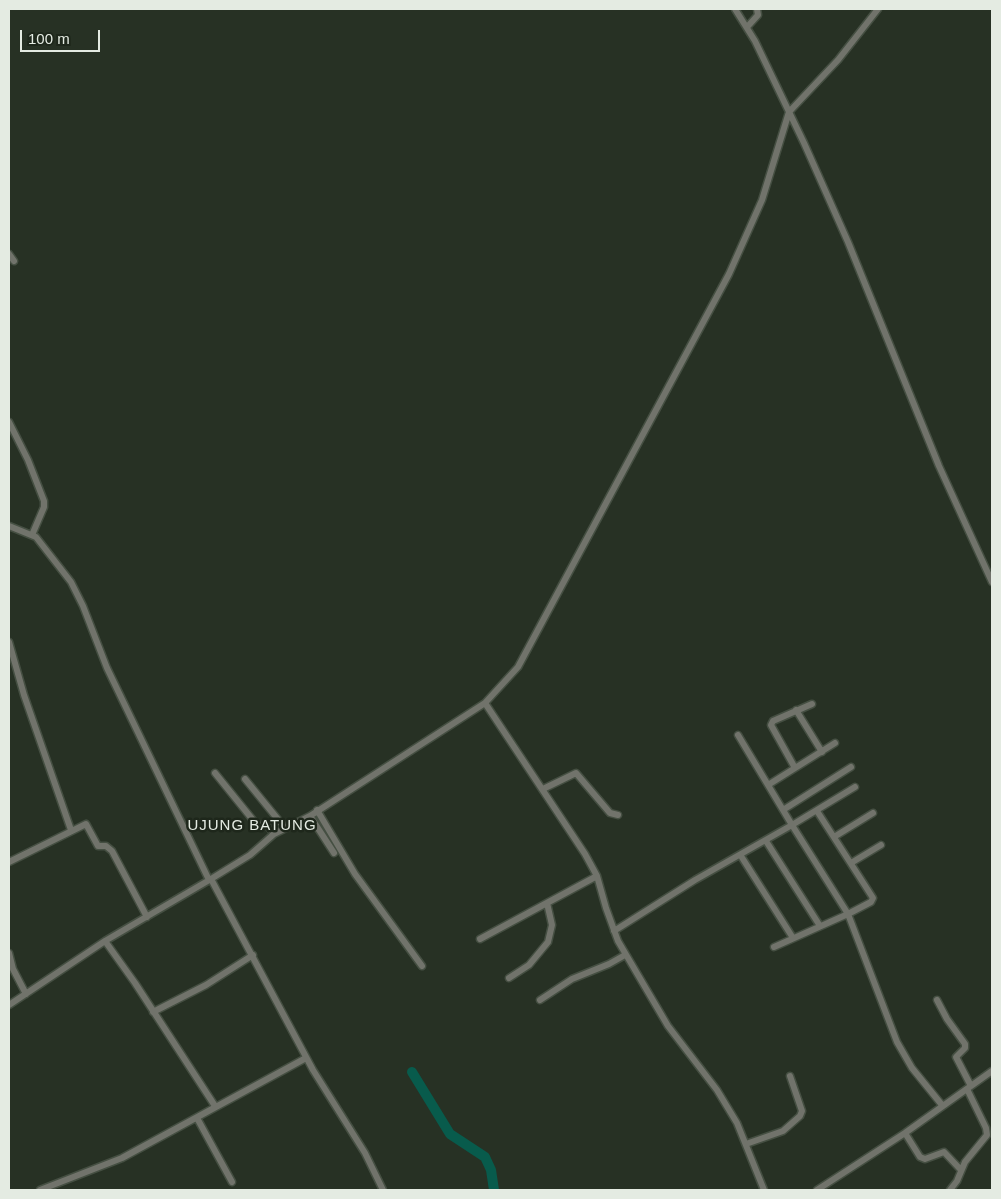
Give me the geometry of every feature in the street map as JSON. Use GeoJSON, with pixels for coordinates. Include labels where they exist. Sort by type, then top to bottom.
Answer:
{"type":"FeatureCollection","features":[{"type":"Feature","properties":{"kind":"street"},"geometry":{"type":"LineString","coordinates":[[735,9],[748,26],[848,242],[935,458],[992,582]]}},
{"type":"Feature","properties":{"kind":"street"},"geometry":{"type":"LineString","coordinates":[[748,26],[758,15],[757,9]]}},
{"type":"Feature","properties":{"kind":"street"},"geometry":{"type":"LineString","coordinates":[[9,1005],[105,942],[250,854],[274,834],[310,816],[485,703],[518,667],[728,274],[762,200],[789,112],[838,60],[878,9]]}},
{"type":"Feature","properties":{"kind":"street"},"geometry":{"type":"LineString","coordinates":[[9,254],[14,260]]}},
{"type":"Feature","properties":{"kind":"street"},"geometry":{"type":"LineString","coordinates":[[9,422],[28,460],[44,501],[44,508],[32,535]]}},
{"type":"Feature","properties":{"kind":"street"},"geometry":{"type":"LineString","coordinates":[[9,526],[32,535],[39,540],[76,594],[107,668],[210,879],[253,955],[306,1058],[365,1153],[382,1190]]}},
{"type":"Feature","properties":{"kind":"street"},"geometry":{"type":"LineString","coordinates":[[9,642],[24,695],[71,830]]}},
{"type":"Feature","properties":{"kind":"street"},"geometry":{"type":"LineString","coordinates":[[485,703],[543,789],[597,876],[614,931],[626,955],[668,1026],[722,1098],[746,1144],[764,1190]]}},
{"type":"Feature","properties":{"kind":"street"},"geometry":{"type":"LineString","coordinates":[[795,768],[771,726],[773,721],[812,704]]}},
{"type":"Feature","properties":{"kind":"street"},"geometry":{"type":"LineString","coordinates":[[796,710],[822,752]]}},
{"type":"Feature","properties":{"kind":"street"},"geometry":{"type":"LineString","coordinates":[[738,735],[848,914],[897,1042],[912,1068],[942,1105]]}},
{"type":"Feature","properties":{"kind":"street"},"geometry":{"type":"LineString","coordinates":[[768,786],[835,743]]}},
{"type":"Feature","properties":{"kind":"street"},"geometry":{"type":"LineString","coordinates":[[783,810],[851,767]]}},
{"type":"Feature","properties":{"kind":"street"},"geometry":{"type":"LineString","coordinates":[[215,773],[257,825],[267,825],[274,834]]}},
{"type":"Feature","properties":{"kind":"street"},"geometry":{"type":"LineString","coordinates":[[543,789],[576,773],[608,811],[618,815]]}},
{"type":"Feature","properties":{"kind":"street"},"geometry":{"type":"LineString","coordinates":[[245,779],[284,828]]}},
{"type":"Feature","properties":{"kind":"street"},"geometry":{"type":"LineString","coordinates":[[614,931],[695,880],[741,856],[855,787]]}},
{"type":"Feature","properties":{"kind":"street"},"geometry":{"type":"LineString","coordinates":[[317,810],[355,874],[422,966]]}},
{"type":"Feature","properties":{"kind":"street"},"geometry":{"type":"LineString","coordinates":[[774,947],[848,914],[870,902],[873,898],[817,811]]}},
{"type":"Feature","properties":{"kind":"street"},"geometry":{"type":"LineString","coordinates":[[834,836],[873,813]]}},
{"type":"Feature","properties":{"kind":"street"},"geometry":{"type":"LineString","coordinates":[[310,816],[334,853]]}},
{"type":"Feature","properties":{"kind":"street"},"geometry":{"type":"LineString","coordinates":[[9,862],[86,824],[98,846],[109,847],[147,917]]}},
{"type":"Feature","properties":{"kind":"street"},"geometry":{"type":"LineString","coordinates":[[766,841],[820,926]]}},
{"type":"Feature","properties":{"kind":"street"},"geometry":{"type":"LineString","coordinates":[[851,863],[881,845]]}},
{"type":"Feature","properties":{"kind":"street"},"geometry":{"type":"LineString","coordinates":[[741,856],[793,938]]}},
{"type":"Feature","properties":{"kind":"street"},"geometry":{"type":"LineString","coordinates":[[480,939],[597,876]]}},
{"type":"Feature","properties":{"kind":"street"},"geometry":{"type":"LineString","coordinates":[[509,978],[529,965],[548,942],[552,924],[547,903]]}},
{"type":"Feature","properties":{"kind":"street"},"geometry":{"type":"LineString","coordinates":[[105,942],[154,1012],[215,1106]]}},
{"type":"Feature","properties":{"kind":"street"},"geometry":{"type":"LineString","coordinates":[[9,952],[13,969],[26,994]]}},
{"type":"Feature","properties":{"kind":"street"},"geometry":{"type":"LineString","coordinates":[[154,1012],[206,985],[253,955]]}},
{"type":"Feature","properties":{"kind":"street"},"geometry":{"type":"LineString","coordinates":[[540,1000],[572,979],[626,955]]}},
{"type":"Feature","properties":{"kind":"street"},"geometry":{"type":"LineString","coordinates":[[937,1000],[947,1019],[965,1044],[965,1048],[956,1057],[986,1128],[987,1135],[961,1170],[950,1190]]}},
{"type":"Feature","properties":{"kind":"street"},"geometry":{"type":"LineString","coordinates":[[40,1190],[122,1158],[306,1058]]}},
{"type":"Feature","properties":{"kind":"street"},"geometry":{"type":"LineString","coordinates":[[817,1190],[905,1133],[992,1071]]}},
{"type":"Feature","properties":{"kind":"street"},"geometry":{"type":"LineString","coordinates":[[746,1144],[783,1131],[800,1116],[802,1111],[790,1076]]}},
{"type":"Feature","properties":{"kind":"street"},"geometry":{"type":"LineString","coordinates":[[197,1118],[232,1182]]}},
{"type":"Feature","properties":{"kind":"street"},"geometry":{"type":"LineString","coordinates":[[905,1133],[920,1158],[925,1159],[944,1152],[961,1170]]}},
{"type":"Feature","properties":{"kind":"waterway"},"geometry":{"type":"LineString","coordinates":[[412,1072],[450,1134],[485,1157],[491,1170],[494,1190]]}},
{"type":"Feature","properties":{"kind":"district","name":"UJUNG BATUNG"},"geometry":{"type":"Point","coordinates":[252,826]}}]}
